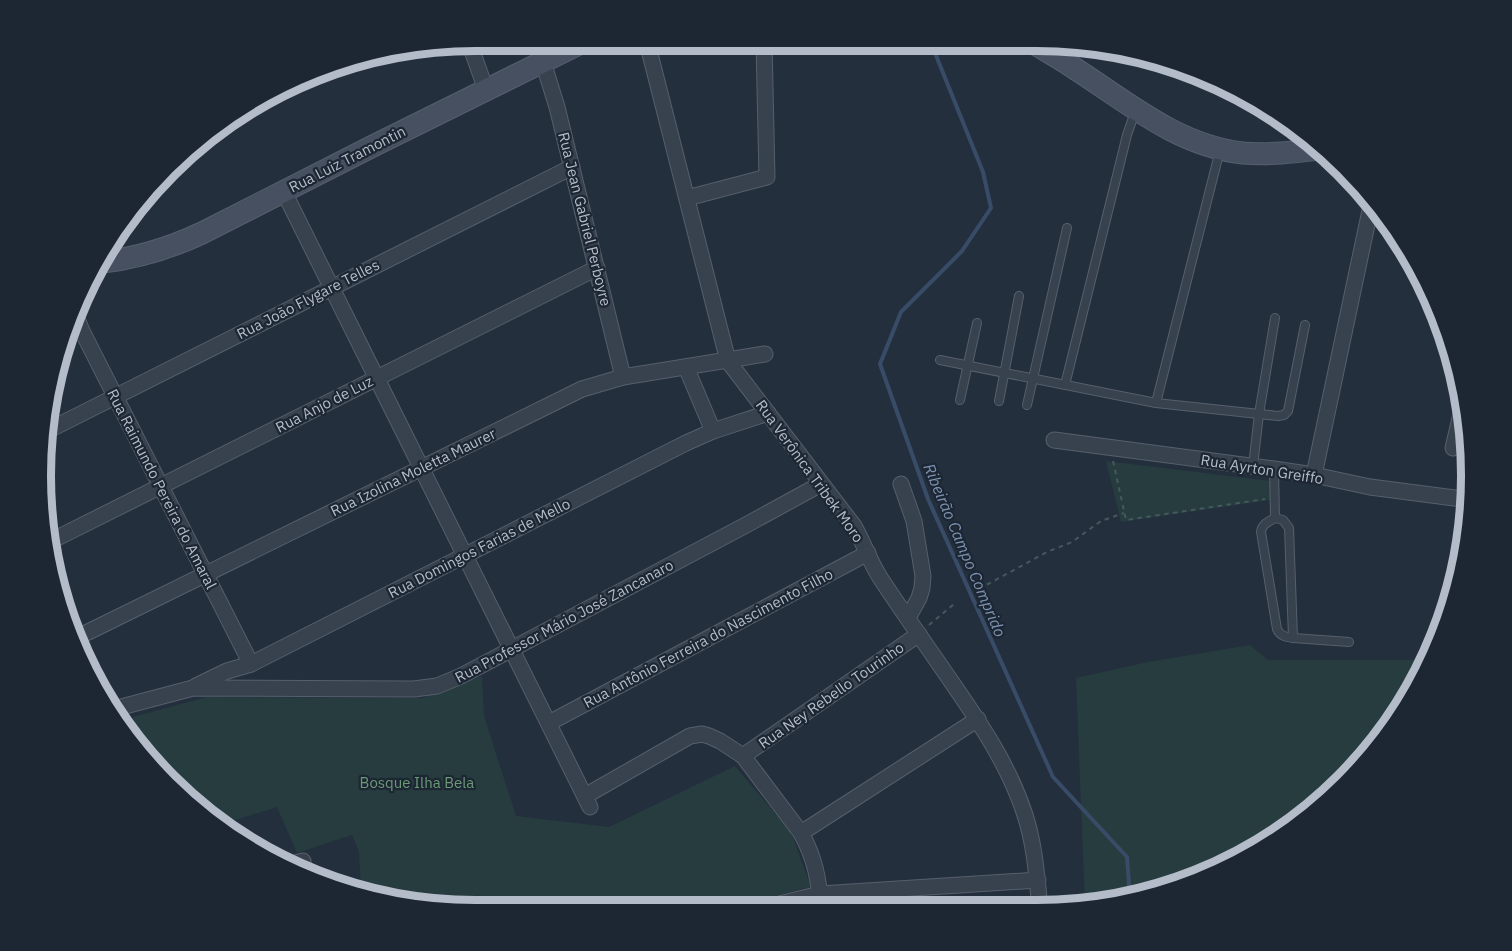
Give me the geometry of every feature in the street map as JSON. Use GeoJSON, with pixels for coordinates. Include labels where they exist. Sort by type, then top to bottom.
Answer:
{"type":"FeatureCollection","features":[{"type":"Feature","properties":{"kind":"main road","name":"Rua Luiz Tramontin"},"geometry":{"type":"LineString","coordinates":[[109,261],[142,255],[176,245],[218,226],[565,51]]}},
{"type":"Feature","properties":{"kind":"main road"},"geometry":{"type":"LineString","coordinates":[[1047,51],[1136,110],[1200,142],[1242,152],[1264,154],[1309,150]]}},
{"type":"Feature","properties":{"kind":"main road"},"geometry":{"type":"LineString","coordinates":[[1062,52],[1074,68]]}},
{"type":"Feature","properties":{"kind":"street"},"geometry":{"type":"LineString","coordinates":[[472,51],[486,90]]}},
{"type":"Feature","properties":{"kind":"street","name":"Rua Verônica Tribek Moro"},"geometry":{"type":"LineString","coordinates":[[649,51],[728,361],[854,526],[879,576],[1001,756],[1018,796],[1031,836],[1039,900]]}},
{"type":"Feature","properties":{"kind":"street"},"geometry":{"type":"LineString","coordinates":[[687,198],[767,177],[764,51]]}},
{"type":"Feature","properties":{"kind":"street","name":"Rua Jean Gabriel Perboyre"},"geometry":{"type":"LineString","coordinates":[[543,62],[557,106],[623,377]]}},
{"type":"Feature","properties":{"kind":"street","name":"Rua João Flygare Telles"},"geometry":{"type":"LineString","coordinates":[[54,427],[572,167]]}},
{"type":"Feature","properties":{"kind":"street"},"geometry":{"type":"LineString","coordinates":[[284,192],[588,802],[696,734],[709,736],[743,756],[801,833],[815,866],[820,900]]}},
{"type":"Feature","properties":{"kind":"street"},"geometry":{"type":"LineString","coordinates":[[1314,475],[1370,213]]}},
{"type":"Feature","properties":{"kind":"street","name":"Rua Anjo de Luz"},"geometry":{"type":"LineString","coordinates":[[56,538],[597,268]]}},
{"type":"Feature","properties":{"kind":"street","name":"Rua Raimundo Pereira do Amaral"},"geometry":{"type":"LineString","coordinates":[[79,324],[251,664]]}},
{"type":"Feature","properties":{"kind":"street"},"geometry":{"type":"LineString","coordinates":[[77,331],[81,329]]}},
{"type":"Feature","properties":{"kind":"street","name":"Rua Izolina Moletta Maurer"},"geometry":{"type":"LineString","coordinates":[[82,635],[563,398],[602,382],[623,377],[765,354]]}},
{"type":"Feature","properties":{"kind":"street"},"geometry":{"type":"LineString","coordinates":[[686,367],[713,431]]}},
{"type":"Feature","properties":{"kind":"street","name":"Rua Domingos Farias de Mello"},"geometry":{"type":"LineString","coordinates":[[193,688],[227,671],[251,664],[686,443],[713,431],[768,413]]}},
{"type":"Feature","properties":{"kind":"street"},"geometry":{"type":"LineString","coordinates":[[1453,448],[1458,430]]}},
{"type":"Feature","properties":{"kind":"street","name":"Rua Ayrton Greiffo"},"geometry":{"type":"LineString","coordinates":[[1054,440],[1274,469],[1314,475],[1370,488],[1460,499]]}},
{"type":"Feature","properties":{"kind":"street","name":"Rua Professor Mário José Zancanaro"},"geometry":{"type":"LineString","coordinates":[[121,707],[193,688],[414,689],[450,681],[821,484]]}},
{"type":"Feature","properties":{"kind":"street"},"geometry":{"type":"LineString","coordinates":[[901,484],[914,521],[922,576],[919,598],[908,618]]}},
{"type":"Feature","properties":{"kind":"street","name":"Rua Antônio Ferreira do Nascimento Filho"},"geometry":{"type":"LineString","coordinates":[[549,723],[868,553]]}},
{"type":"Feature","properties":{"kind":"street","name":"Rua Ney Rebello Tourinho"},"geometry":{"type":"LineString","coordinates":[[743,756],[918,634]]}},
{"type":"Feature","properties":{"kind":"street"},"geometry":{"type":"LineString","coordinates":[[801,833],[978,719]]}},
{"type":"Feature","properties":{"kind":"street"},"geometry":{"type":"LineString","coordinates":[[830,900],[1038,880]]}},
{"type":"Feature","properties":{"kind":"lane"},"geometry":{"type":"LineString","coordinates":[[1065,385],[1127,135],[1136,110]]}},
{"type":"Feature","properties":{"kind":"lane"},"geometry":{"type":"LineString","coordinates":[[1156,403],[1221,148]]}},
{"type":"Feature","properties":{"kind":"lane"},"geometry":{"type":"LineString","coordinates":[[1027,405],[1067,228]]}},
{"type":"Feature","properties":{"kind":"lane"},"geometry":{"type":"LineString","coordinates":[[999,401],[1019,296]]}},
{"type":"Feature","properties":{"kind":"lane"},"geometry":{"type":"LineString","coordinates":[[1253,466],[1275,318]]}},
{"type":"Feature","properties":{"kind":"lane"},"geometry":{"type":"LineString","coordinates":[[960,400],[977,323]]}},
{"type":"Feature","properties":{"kind":"lane"},"geometry":{"type":"LineString","coordinates":[[940,360],[1156,403],[1278,416],[1288,411],[1305,325]]}},
{"type":"Feature","properties":{"kind":"lane"},"geometry":{"type":"LineString","coordinates":[[1274,469],[1275,518]]}},
{"type":"Feature","properties":{"kind":"lane"},"geometry":{"type":"LineString","coordinates":[[1293,638],[1289,528],[1283,520],[1275,518],[1262,528],[1279,633],[1293,638],[1349,642]]}},
{"type":"Feature","properties":{"kind":"path"},"geometry":{"type":"LineString","coordinates":[[1109,447],[1126,520],[1274,498]]}},
{"type":"Feature","properties":{"kind":"path"},"geometry":{"type":"LineString","coordinates":[[978,589],[1047,552],[1072,542],[1101,521],[1124,513]]}},
{"type":"Feature","properties":{"kind":"path"},"geometry":{"type":"LineString","coordinates":[[918,634],[954,604]]}},
{"type":"Feature","properties":{"kind":"green space"},"geometry":{"type":"Polygon","coordinates":[[[1106,461],[1270,481],[1270,500],[1121,522],[1106,461]]]}},
{"type":"Feature","properties":{"kind":"green space"},"geometry":{"type":"Polygon","coordinates":[[[1250,645],[1268,660],[1419,659],[1389,711],[1356,755],[1337,776],[1295,812],[1249,843],[1199,868],[1146,886],[1085,897],[1076,678],[1148,662],[1250,645]]]}},
{"type":"Feature","properties":{"kind":"green space","name":"Bosque Ilha Bela"},"geometry":{"type":"Polygon","coordinates":[[[482,676],[484,716],[516,816],[609,827],[735,766],[791,832],[811,887],[759,900],[476,900],[420,896],[366,886],[361,884],[359,852],[352,835],[297,853],[277,807],[231,821],[175,776],[128,718],[207,697],[423,698],[482,676]]]}},
{"type":"Feature","properties":{"kind":"waterway","name":"Ribeirão Campo Comprido"},"geometry":{"type":"LineString","coordinates":[[934,51],[983,172],[991,208],[962,251],[901,312],[880,364],[928,499],[1053,777],[1127,857],[1129,890]]}}]}
